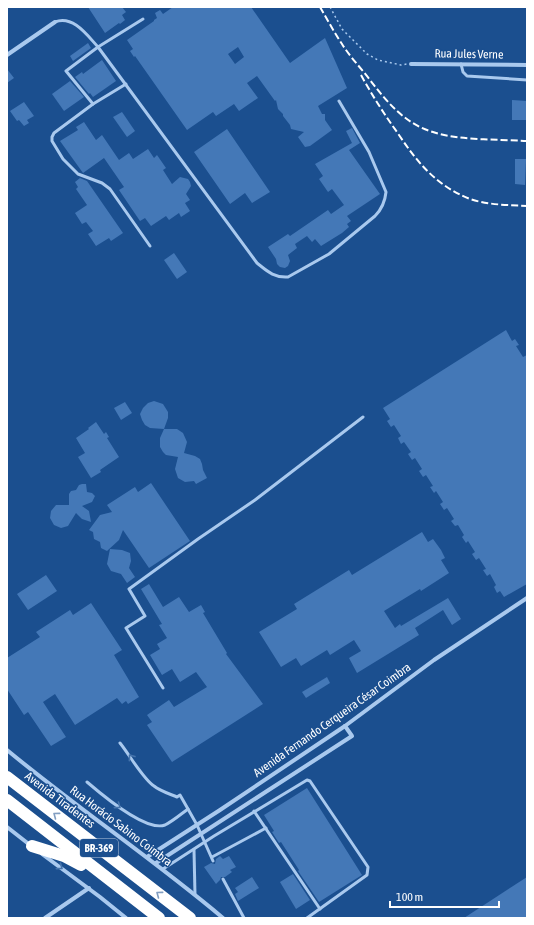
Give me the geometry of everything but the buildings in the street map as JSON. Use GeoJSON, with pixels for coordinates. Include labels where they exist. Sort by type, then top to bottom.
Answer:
{"type":"FeatureCollection","features":[{"type":"Feature","properties":{"kind":"highway","name":"Avenida Tiradentes"},"geometry":{"type":"LineString","coordinates":[[7,777],[190,918]]}},
{"type":"Feature","properties":{"kind":"highway","name":"BR-369"},"geometry":{"type":"LineString","coordinates":[[7,800],[159,918]]}},
{"type":"Feature","properties":{"kind":"highway"},"geometry":{"type":"LineString","coordinates":[[32,846],[73,860],[123,890]]}},
{"type":"Feature","properties":{"kind":"street"},"geometry":{"type":"LineString","coordinates":[[7,55],[55,22]]}},
{"type":"Feature","properties":{"kind":"street","name":"Rua Jules Verne"},"geometry":{"type":"LineString","coordinates":[[411,64],[527,65]]}},
{"type":"Feature","properties":{"kind":"street","name":"Avenida Fernando Cerqueira César Coimbra"},"geometry":{"type":"LineString","coordinates":[[147,857],[345,726],[434,660],[527,598]]}},
{"type":"Feature","properties":{"kind":"street"},"geometry":{"type":"LineString","coordinates":[[156,863],[352,736],[345,726]]}},
{"type":"Feature","properties":{"kind":"street","name":"Rua Horácio Sabino Coimbra"},"geometry":{"type":"LineString","coordinates":[[7,750],[40,777],[156,863],[223,918]]}},
{"type":"Feature","properties":{"kind":"street"},"geometry":{"type":"LineString","coordinates":[[7,827],[89,888],[126,918]]}},
{"type":"Feature","properties":{"kind":"street"},"geometry":{"type":"LineString","coordinates":[[45,918],[89,888]]}},
{"type":"Feature","properties":{"kind":"lane"},"geometry":{"type":"LineString","coordinates":[[93,104],[66,71],[98,47],[143,19]]}},
{"type":"Feature","properties":{"kind":"lane"},"geometry":{"type":"LineString","coordinates":[[55,22],[66,20],[75,24],[86,33],[126,84],[257,263],[272,275],[281,278],[288,277],[329,254],[375,216],[379,212],[385,199],[386,192],[370,152],[339,101]]}},
{"type":"Feature","properties":{"kind":"lane"},"geometry":{"type":"LineString","coordinates":[[461,64],[463,72],[467,76],[527,80]]}},
{"type":"Feature","properties":{"kind":"lane"},"geometry":{"type":"LineString","coordinates":[[126,84],[93,104],[54,133],[52,141],[63,159],[78,174],[102,183],[110,189],[150,246]]}},
{"type":"Feature","properties":{"kind":"lane"},"geometry":{"type":"LineString","coordinates":[[163,688],[126,628],[145,616],[129,589],[255,500],[363,417]]}},
{"type":"Feature","properties":{"kind":"lane"},"geometry":{"type":"LineString","coordinates":[[120,743],[148,782],[154,787],[177,797],[180,795],[197,825],[213,859],[266,828]]}},
{"type":"Feature","properties":{"kind":"lane"},"geometry":{"type":"LineString","coordinates":[[163,869],[254,811],[307,780],[310,781],[368,867],[367,875],[307,918]]}},
{"type":"Feature","properties":{"kind":"lane"},"geometry":{"type":"LineString","coordinates":[[87,782],[131,815],[153,825],[164,825],[188,809]]}},
{"type":"Feature","properties":{"kind":"lane"},"geometry":{"type":"LineString","coordinates":[[254,811],[320,909]]}},
{"type":"Feature","properties":{"kind":"lane"},"geometry":{"type":"LineString","coordinates":[[194,850],[196,895]]}},
{"type":"Feature","properties":{"kind":"lane"},"geometry":{"type":"LineString","coordinates":[[223,879],[244,918]]}},
{"type":"Feature","properties":{"kind":"path"},"geometry":{"type":"LineString","coordinates":[[330,7],[342,29],[367,54],[378,60],[401,65],[411,64]]}},
{"type":"Feature","properties":{"kind":"railway"},"geometry":{"type":"LineString","coordinates":[[320,7],[352,58],[390,104],[414,124],[433,132],[455,137],[527,141]]}},
{"type":"Feature","properties":{"kind":"railway"},"geometry":{"type":"LineString","coordinates":[[361,75],[404,143],[428,172],[437,180],[470,199],[491,204],[527,206]]}}]}
